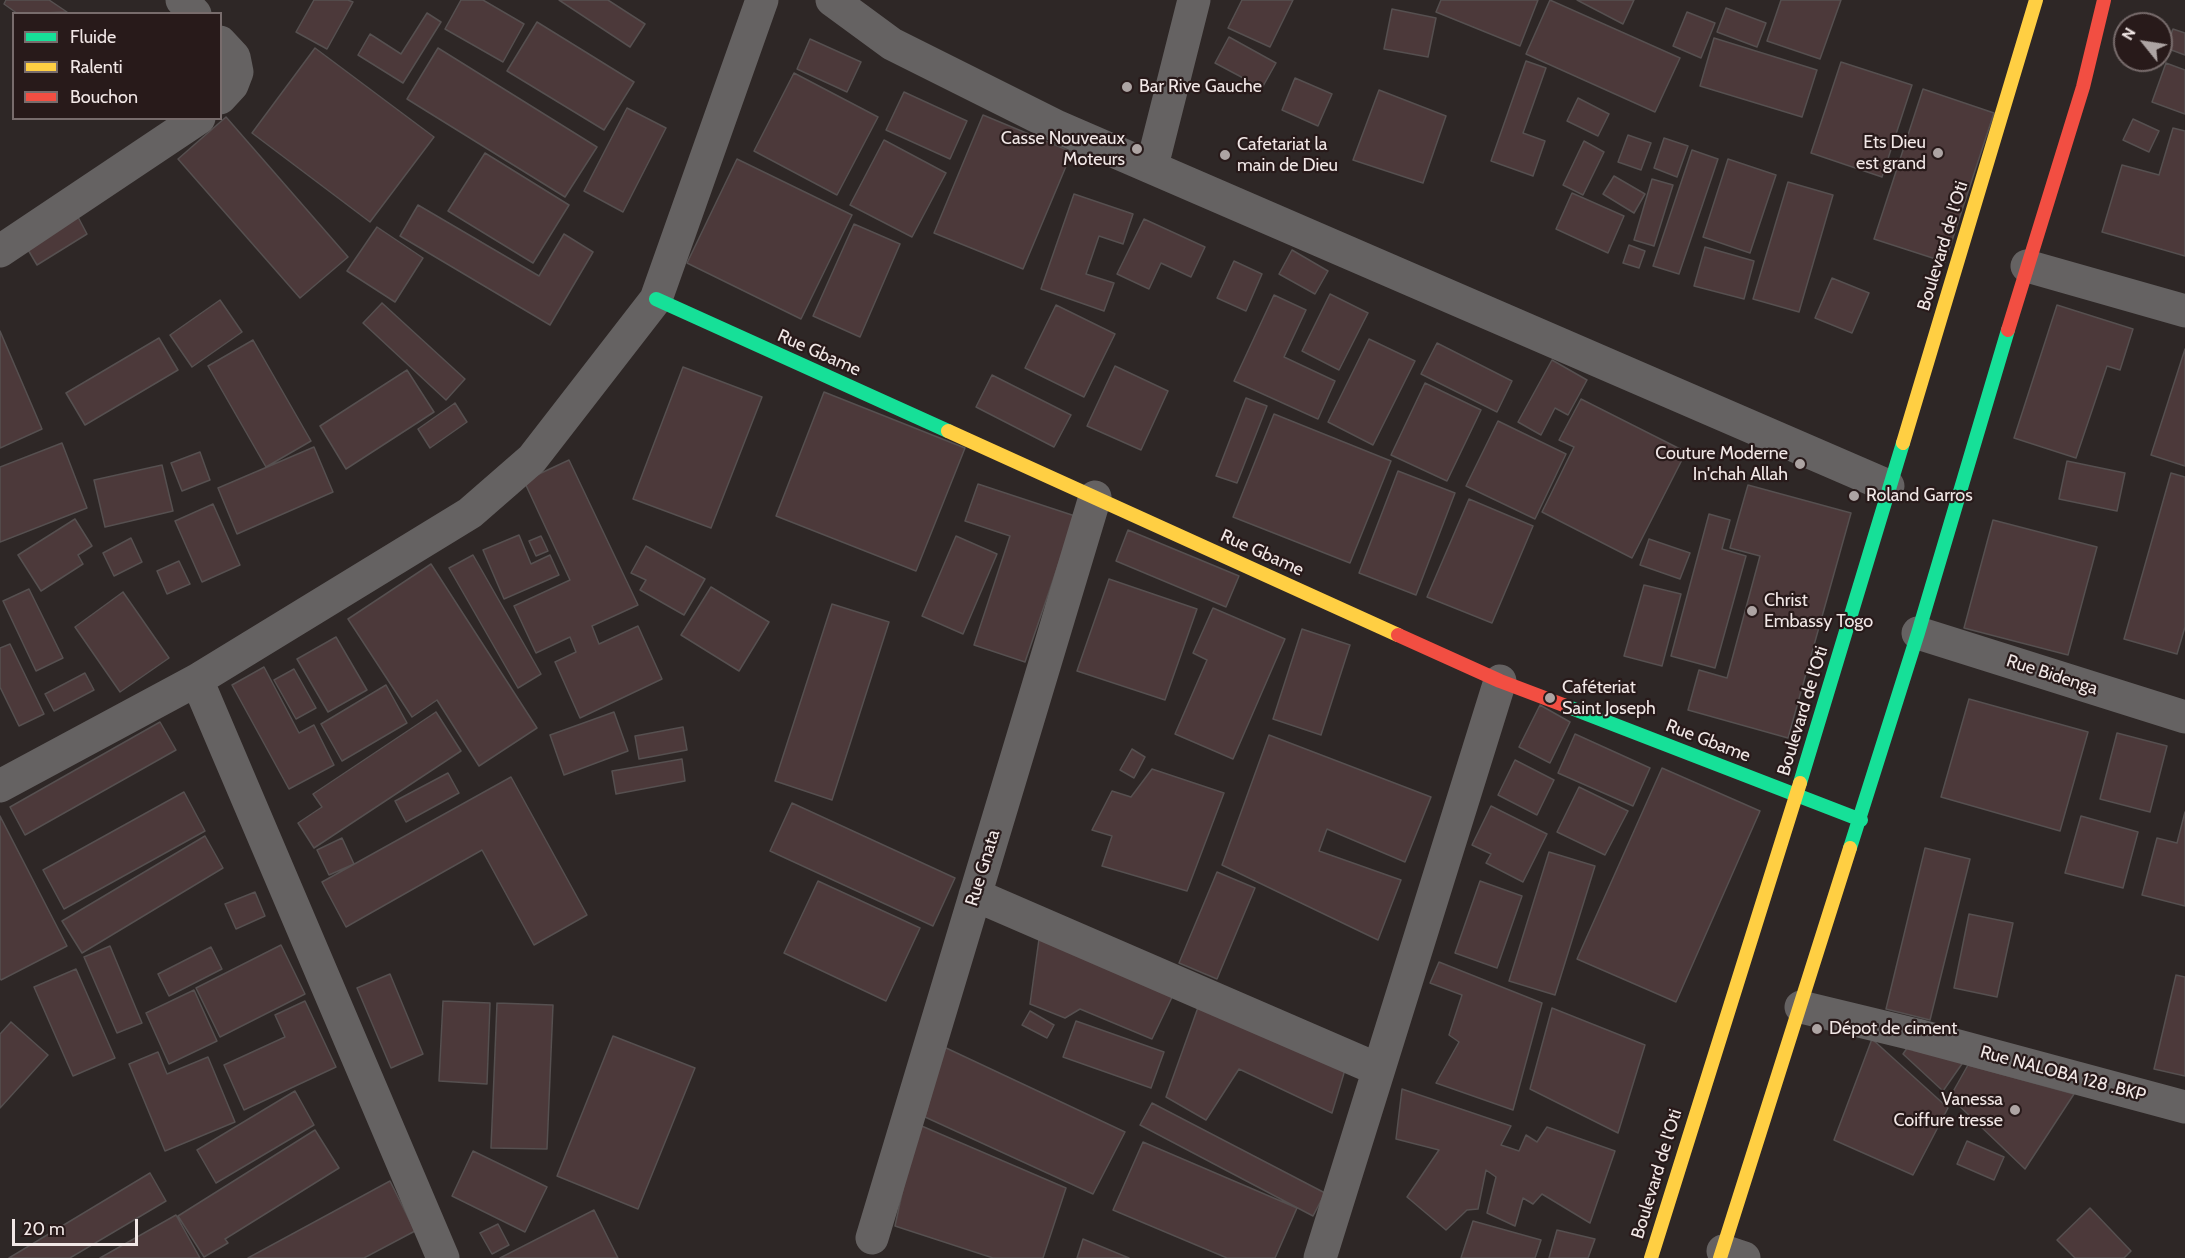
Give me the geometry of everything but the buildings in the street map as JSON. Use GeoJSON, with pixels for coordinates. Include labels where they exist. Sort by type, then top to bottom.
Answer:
{"type":"FeatureCollection","features":[{"type":"Feature","properties":{"kind":"main road","name":"Boulevard de l'Oti"},"geometry":{"type":"LineString","coordinates":[[1651,1258],[1733,988],[1797,794],[2036,0]]}},
{"type":"Feature","properties":{"kind":"main road"},"geometry":{"type":"LineString","coordinates":[[1729,1256],[1801,1007],[1861,820],[2083,87],[2104,0]]}},
{"type":"Feature","properties":{"kind":"main road","name":"Rue Gbame"},"geometry":{"type":"LineString","coordinates":[[656,299],[1500,681],[1861,820]]}},
{"type":"Feature","properties":{"kind":"street"},"geometry":{"type":"LineString","coordinates":[[182,0],[193,12]]}},
{"type":"Feature","properties":{"kind":"street"},"geometry":{"type":"LineString","coordinates":[[0,786],[197,680],[471,513],[532,459],[656,299],[762,0]]}},
{"type":"Feature","properties":{"kind":"street"},"geometry":{"type":"LineString","coordinates":[[832,0],[892,44],[1058,127],[1888,486]]}},
{"type":"Feature","properties":{"kind":"street"},"geometry":{"type":"LineString","coordinates":[[1152,166],[1194,0]]}},
{"type":"Feature","properties":{"kind":"street"},"geometry":{"type":"LineString","coordinates":[[222,44],[234,57],[237,72],[232,85],[222,96]]}},
{"type":"Feature","properties":{"kind":"street"},"geometry":{"type":"LineString","coordinates":[[0,251],[197,120]]}},
{"type":"Feature","properties":{"kind":"street"},"geometry":{"type":"LineString","coordinates":[[2027,266],[2185,310]]}},
{"type":"Feature","properties":{"kind":"street","name":"Rue Gnata"},"geometry":{"type":"LineString","coordinates":[[872,1238],[1095,497]]}},
{"type":"Feature","properties":{"kind":"street","name":"Rue Bidenga"},"geometry":{"type":"LineString","coordinates":[[1918,633],[2185,717]]}},
{"type":"Feature","properties":{"kind":"street"},"geometry":{"type":"LineString","coordinates":[[197,680],[443,1258]]}},
{"type":"Feature","properties":{"kind":"street"},"geometry":{"type":"LineString","coordinates":[[1320,1258],[1377,1069],[1500,681]]}},
{"type":"Feature","properties":{"kind":"street"},"geometry":{"type":"LineString","coordinates":[[975,895],[1377,1069]]}},
{"type":"Feature","properties":{"kind":"street","name":"Rue NALOBA 128 .BKP"},"geometry":{"type":"LineString","coordinates":[[1801,1007],[1917,1035],[2185,1107]]}},
{"type":"Feature","properties":{"kind":"traffic: fast"},"geometry":{"type":"LineString","coordinates":[[656,299],[948,431]]}},
{"type":"Feature","properties":{"kind":"traffic: fast"},"geometry":{"type":"LineString","coordinates":[[1850,848],[1918,633],[2008,330]]}},
{"type":"Feature","properties":{"kind":"traffic: fast"},"geometry":{"type":"LineString","coordinates":[[1800,783],[1903,443]]}},
{"type":"Feature","properties":{"kind":"traffic: fast"},"geometry":{"type":"LineString","coordinates":[[1566,706],[1861,820]]}},
{"type":"Feature","properties":{"kind":"traffic: slow"},"geometry":{"type":"LineString","coordinates":[[1903,443],[2036,0]]}},
{"type":"Feature","properties":{"kind":"traffic: slow"},"geometry":{"type":"LineString","coordinates":[[948,431],[1398,635]]}},
{"type":"Feature","properties":{"kind":"traffic: slow"},"geometry":{"type":"LineString","coordinates":[[1651,1258],[1800,783]]}},
{"type":"Feature","properties":{"kind":"traffic: slow"},"geometry":{"type":"LineString","coordinates":[[1720,1258],[1850,848]]}},
{"type":"Feature","properties":{"kind":"traffic: jam"},"geometry":{"type":"LineString","coordinates":[[2008,330],[2083,87],[2104,0]]}},
{"type":"Feature","properties":{"kind":"traffic: jam"},"geometry":{"type":"LineString","coordinates":[[1398,635],[1500,681],[1566,706]]}},
{"type":"Feature","properties":{"kind":"place","name":"Bar Rive Gauche"},"geometry":{"type":"Point","coordinates":[1127,87]}},
{"type":"Feature","properties":{"kind":"place","name":"Casse Nouveaux Moteurs"},"geometry":{"type":"Point","coordinates":[1137,149]}},
{"type":"Feature","properties":{"kind":"place","name":"Ets Dieu est grand"},"geometry":{"type":"Point","coordinates":[1938,153]}},
{"type":"Feature","properties":{"kind":"place","name":"Cafetariat la main de Dieu"},"geometry":{"type":"Point","coordinates":[1225,155]}},
{"type":"Feature","properties":{"kind":"place","name":"Couture Moderne In'chah Allah"},"geometry":{"type":"Point","coordinates":[1800,464]}},
{"type":"Feature","properties":{"kind":"place","name":"Roland Garros"},"geometry":{"type":"Point","coordinates":[1854,496]}},
{"type":"Feature","properties":{"kind":"place","name":"Christ Embassy Togo"},"geometry":{"type":"Point","coordinates":[1752,611]}},
{"type":"Feature","properties":{"kind":"place","name":"Caféteriat Saint Joseph"},"geometry":{"type":"Point","coordinates":[1550,698]}},
{"type":"Feature","properties":{"kind":"place","name":"Dépot de ciment"},"geometry":{"type":"Point","coordinates":[1817,1029]}},
{"type":"Feature","properties":{"kind":"place","name":"Vanessa Coiffure tresse"},"geometry":{"type":"Point","coordinates":[2015,1110]}}]}
